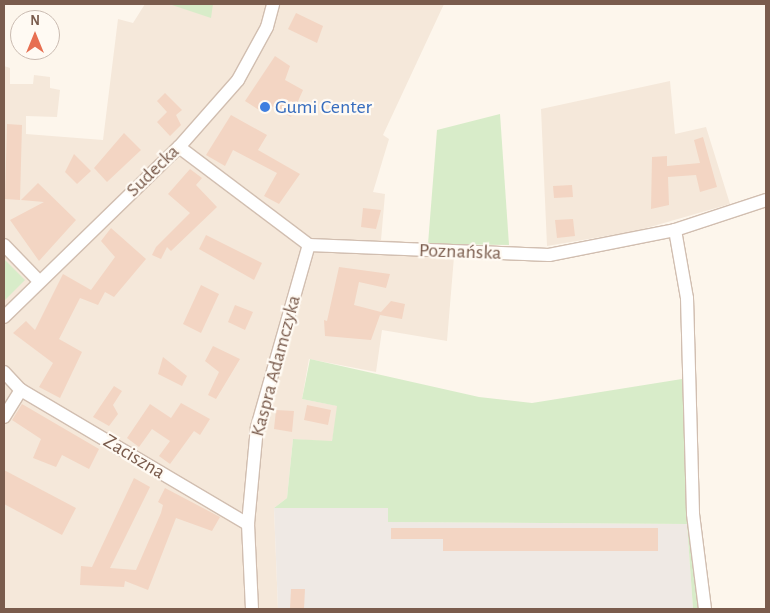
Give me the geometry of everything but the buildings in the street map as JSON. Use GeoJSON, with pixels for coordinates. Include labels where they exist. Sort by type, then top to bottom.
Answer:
{"type":"FeatureCollection","features":[{"type":"Feature","properties":{"kind":"street","name":"Sudecka"},"geometry":{"type":"LineString","coordinates":[[4,317],[179,147],[238,80],[267,27],[273,4]]}},
{"type":"Feature","properties":{"kind":"street"},"geometry":{"type":"LineString","coordinates":[[179,147],[309,245]]}},
{"type":"Feature","properties":{"kind":"street","name":"Poznańska"},"geometry":{"type":"LineString","coordinates":[[309,245],[549,254],[675,230],[766,200]]}},
{"type":"Feature","properties":{"kind":"street"},"geometry":{"type":"LineString","coordinates":[[675,230],[687,298],[693,514],[705,609]]}},
{"type":"Feature","properties":{"kind":"street"},"geometry":{"type":"LineString","coordinates":[[4,245],[39,281]]}},
{"type":"Feature","properties":{"kind":"street","name":"Kaspra Adamczyka"},"geometry":{"type":"LineString","coordinates":[[252,609],[248,524],[257,427],[309,245]]}},
{"type":"Feature","properties":{"kind":"street","name":"Zaciszna"},"geometry":{"type":"LineString","coordinates":[[4,372],[21,390],[248,524]]}},
{"type":"Feature","properties":{"kind":"street"},"geometry":{"type":"LineString","coordinates":[[4,417],[21,390]]}},
{"type":"Feature","properties":{"kind":"shaded area"},"geometry":{"type":"Polygon","coordinates":[[[145,4],[444,4],[383,135],[389,139],[373,192],[385,194],[381,240],[455,245],[447,341],[382,330],[376,372],[309,359],[302,399],[338,406],[332,442],[293,439],[287,498],[274,508],[278,609],[4,609],[4,66],[10,68],[10,84],[33,84],[34,75],[50,77],[50,88],[60,90],[57,117],[26,116],[26,134],[103,140],[118,19],[133,23],[145,4]]]}},
{"type":"Feature","properties":{"kind":"shaded area"},"geometry":{"type":"Polygon","coordinates":[[[670,81],[675,134],[706,127],[730,204],[636,231],[547,246],[541,109],[670,81]]]}},
{"type":"Feature","properties":{"kind":"shaded area"},"geometry":{"type":"Polygon","coordinates":[[[274,508],[388,508],[388,522],[687,524],[693,609],[278,609],[274,508]]]}},
{"type":"Feature","properties":{"kind":"green space"},"geometry":{"type":"Polygon","coordinates":[[[169,4],[213,4],[211,18],[169,4]]]}},
{"type":"Feature","properties":{"kind":"green space"},"geometry":{"type":"Polygon","coordinates":[[[500,114],[509,245],[428,244],[437,130],[500,114]]]}},
{"type":"Feature","properties":{"kind":"green space"},"geometry":{"type":"Polygon","coordinates":[[[4,259],[25,280],[4,301],[4,259]]]}},
{"type":"Feature","properties":{"kind":"green space"},"geometry":{"type":"Polygon","coordinates":[[[310,359],[479,397],[532,403],[682,379],[702,609],[693,609],[687,524],[388,522],[388,508],[274,508],[287,498],[293,439],[332,441],[337,406],[302,399],[310,359]]]}},
{"type":"Feature","properties":{"kind":"place","name":"Gumi Center"},"geometry":{"type":"Point","coordinates":[265,107]}}]}
